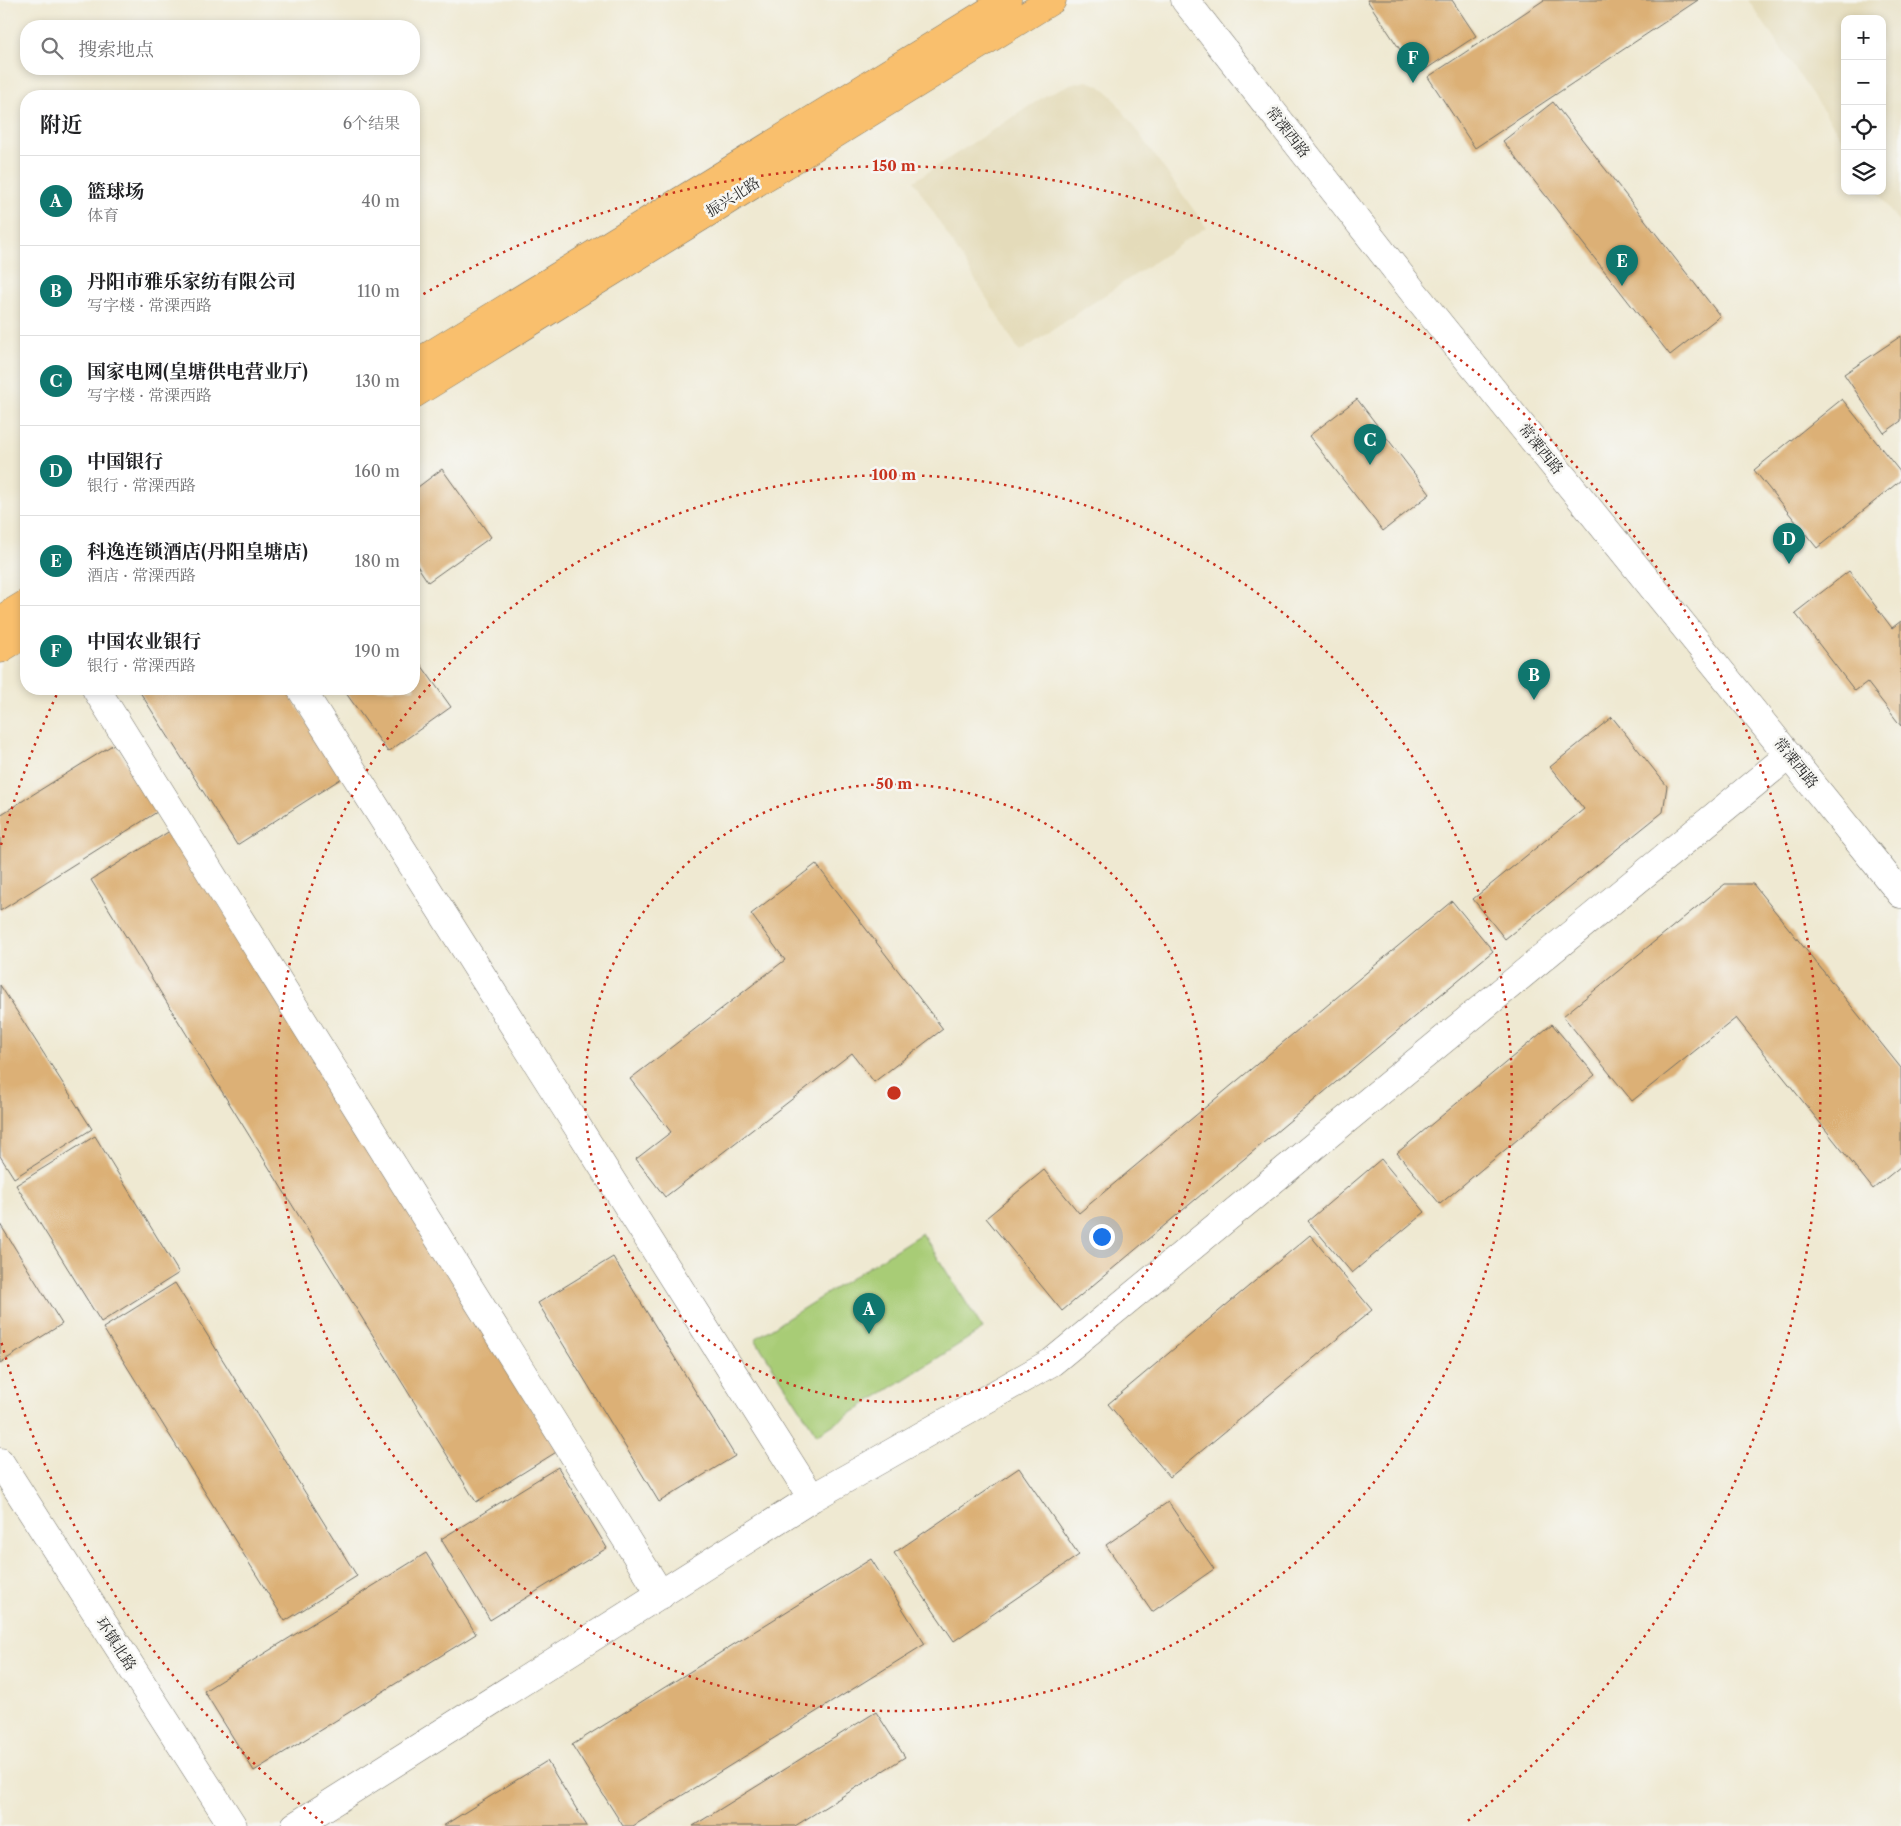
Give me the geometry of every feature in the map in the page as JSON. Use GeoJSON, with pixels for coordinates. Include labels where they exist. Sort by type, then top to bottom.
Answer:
{"type":"FeatureCollection","features":[{"type":"Feature","properties":{"kind":"main road","name":"振兴北路"},"geometry":{"type":"LineString","coordinates":[[420,362],[1007,0]]}},
{"type":"Feature","properties":{"kind":"main road","name":"振兴北路"},"geometry":{"type":"LineString","coordinates":[[420,390],[1052,0]]}},
{"type":"Feature","properties":{"kind":"main road"},"geometry":{"type":"LineString","coordinates":[[0,620],[20,608]]}},
{"type":"Feature","properties":{"kind":"main road"},"geometry":{"type":"LineString","coordinates":[[0,649],[20,637]]}},
{"type":"Feature","properties":{"kind":"street","name":"常溧西路"},"geometry":{"type":"LineString","coordinates":[[1185,0],[1415,294],[1901,894]]}},
{"type":"Feature","properties":{"kind":"street"},"geometry":{"type":"LineString","coordinates":[[100,695],[661,1595]]}},
{"type":"Feature","properties":{"kind":"street"},"geometry":{"type":"LineString","coordinates":[[304,695],[812,1498]]}},
{"type":"Feature","properties":{"kind":"street"},"geometry":{"type":"LineString","coordinates":[[295,1826],[812,1498],[1052,1362],[1789,755]]}},
{"type":"Feature","properties":{"kind":"street","name":"环镇北路"},"geometry":{"type":"LineString","coordinates":[[0,1462],[233,1826]]}},
{"type":"Feature","properties":{"kind":"shaded area"},"geometry":{"type":"Polygon","coordinates":[[[1748,0],[1901,0],[1901,226],[1880,195],[1886,195],[1886,15],[1841,15],[1841,137],[1748,0]]]}},
{"type":"Feature","properties":{"kind":"shaded area"},"geometry":{"type":"Polygon","coordinates":[[[1087,81],[1100,86],[1112,96],[1206,227],[1020,352],[914,181],[1048,94],[1071,84],[1087,81]]]}},
{"type":"Feature","properties":{"kind":"green space"},"geometry":{"type":"Polygon","coordinates":[[[922,1233],[983,1329],[817,1435],[755,1339],[922,1233]]]}},
{"type":"Feature","properties":{"kind":"building"},"geometry":{"type":"Polygon","coordinates":[[[1367,0],[1452,0],[1476,36],[1417,75],[1367,0]]]}},
{"type":"Feature","properties":{"kind":"building"},"geometry":{"type":"Polygon","coordinates":[[[1544,0],[1698,0],[1475,148],[1428,77],[1544,0]]]}},
{"type":"Feature","properties":{"kind":"building"},"geometry":{"type":"Polygon","coordinates":[[[1553,102],[1720,316],[1670,355],[1503,141],[1553,102]]]}},
{"type":"Feature","properties":{"kind":"building"},"geometry":{"type":"Polygon","coordinates":[[[1901,336],[1901,421],[1884,433],[1844,374],[1901,336]]]}},
{"type":"Feature","properties":{"kind":"building"},"geometry":{"type":"Polygon","coordinates":[[[1357,399],[1430,494],[1383,531],[1309,436],[1357,399]]]}},
{"type":"Feature","properties":{"kind":"building"},"geometry":{"type":"Polygon","coordinates":[[[1842,399],[1901,473],[1901,480],[1817,548],[1754,470],[1842,399]]]}},
{"type":"Feature","properties":{"kind":"building"},"geometry":{"type":"Polygon","coordinates":[[[442,469],[491,537],[428,582],[420,570],[420,486],[442,469]]]}},
{"type":"Feature","properties":{"kind":"building"},"geometry":{"type":"Polygon","coordinates":[[[1849,571],[1892,628],[1901,621],[1901,726],[1867,682],[1855,691],[1795,613],[1849,571]]]}},
{"type":"Feature","properties":{"kind":"building"},"geometry":{"type":"Polygon","coordinates":[[[420,663],[451,707],[388,752],[347,695],[420,695],[420,663]]]}},
{"type":"Feature","properties":{"kind":"building"},"geometry":{"type":"Polygon","coordinates":[[[142,695],[290,695],[342,778],[237,845],[142,695]]]}},
{"type":"Feature","properties":{"kind":"building"},"geometry":{"type":"Polygon","coordinates":[[[1612,717],[1667,786],[1663,812],[1505,939],[1473,899],[1584,809],[1550,767],[1612,717]]]}},
{"type":"Feature","properties":{"kind":"building"},"geometry":{"type":"Polygon","coordinates":[[[114,744],[157,812],[0,911],[0,815],[114,744]]]}},
{"type":"Feature","properties":{"kind":"building"},"geometry":{"type":"Polygon","coordinates":[[[173,829],[558,1451],[476,1502],[91,880],[173,829]]]}},
{"type":"Feature","properties":{"kind":"building"},"geometry":{"type":"Polygon","coordinates":[[[816,864],[943,1029],[874,1082],[852,1053],[665,1197],[636,1159],[671,1132],[630,1079],[785,960],[751,914],[816,864]]]}},
{"type":"Feature","properties":{"kind":"building"},"geometry":{"type":"Polygon","coordinates":[[[1725,884],[1753,884],[1901,1068],[1901,1166],[1873,1189],[1736,1018],[1632,1101],[1563,1016],[1725,884]]]}},
{"type":"Feature","properties":{"kind":"building"},"geometry":{"type":"Polygon","coordinates":[[[1452,901],[1493,951],[1062,1311],[986,1218],[1044,1170],[1079,1213],[1452,901]]]}},
{"type":"Feature","properties":{"kind":"building"},"geometry":{"type":"Polygon","coordinates":[[[0,985],[92,1129],[14,1178],[0,1156],[0,985]]]}},
{"type":"Feature","properties":{"kind":"building"},"geometry":{"type":"Polygon","coordinates":[[[1552,1024],[1595,1075],[1440,1204],[1397,1153],[1552,1024]]]}},
{"type":"Feature","properties":{"kind":"building"},"geometry":{"type":"Polygon","coordinates":[[[95,1136],[179,1273],[101,1322],[16,1185],[95,1136]]]}},
{"type":"Feature","properties":{"kind":"building"},"geometry":{"type":"Polygon","coordinates":[[[1381,1159],[1425,1212],[1352,1273],[1308,1221],[1381,1159]]]}},
{"type":"Feature","properties":{"kind":"building"},"geometry":{"type":"Polygon","coordinates":[[[0,1224],[62,1324],[0,1363],[0,1224]]]}},
{"type":"Feature","properties":{"kind":"building"},"geometry":{"type":"Polygon","coordinates":[[[1310,1235],[1372,1310],[1170,1477],[1108,1404],[1310,1235]]]}},
{"type":"Feature","properties":{"kind":"building"},"geometry":{"type":"Polygon","coordinates":[[[613,1257],[735,1456],[659,1502],[538,1303],[613,1257]]]}},
{"type":"Feature","properties":{"kind":"building"},"geometry":{"type":"Polygon","coordinates":[[[175,1283],[357,1576],[285,1621],[103,1328],[175,1283]]]}},
{"type":"Feature","properties":{"kind":"building"},"geometry":{"type":"Polygon","coordinates":[[[558,1467],[607,1548],[490,1620],[441,1539],[558,1467]]]}},
{"type":"Feature","properties":{"kind":"building"},"geometry":{"type":"Polygon","coordinates":[[[1019,1468],[1079,1555],[954,1641],[894,1553],[1019,1468]]]}},
{"type":"Feature","properties":{"kind":"building"},"geometry":{"type":"Polygon","coordinates":[[[1168,1502],[1214,1569],[1152,1612],[1106,1545],[1168,1502]]]}},
{"type":"Feature","properties":{"kind":"building"},"geometry":{"type":"Polygon","coordinates":[[[426,1553],[476,1634],[254,1771],[204,1691],[426,1553]]]}},
{"type":"Feature","properties":{"kind":"building"},"geometry":{"type":"Polygon","coordinates":[[[871,1559],[925,1644],[633,1826],[623,1826],[572,1745],[871,1559]]]}},
{"type":"Feature","properties":{"kind":"building"},"geometry":{"type":"Polygon","coordinates":[[[876,1712],[905,1757],[795,1826],[693,1826],[876,1712]]]}},
{"type":"Feature","properties":{"kind":"building"},"geometry":{"type":"Polygon","coordinates":[[[547,1761],[587,1826],[443,1826],[547,1761]]]}},
{"type":"Feature","properties":{"kind":"place","name":"中国农业银行"},"geometry":{"type":"Point","coordinates":[1413,83]}},
{"type":"Feature","properties":{"kind":"place","name":"科逸连锁酒店(丹阳皇塘店)"},"geometry":{"type":"Point","coordinates":[1622,286]}},
{"type":"Feature","properties":{"kind":"place","name":"国家电网(皇塘供电营业厅)"},"geometry":{"type":"Point","coordinates":[1370,465]}},
{"type":"Feature","properties":{"kind":"place","name":"中国银行"},"geometry":{"type":"Point","coordinates":[1789,564]}},
{"type":"Feature","properties":{"kind":"place","name":"丹阳市雅乐家纺有限公司"},"geometry":{"type":"Point","coordinates":[1534,700]}},
{"type":"Feature","properties":{"kind":"place","name":"篮球场"},"geometry":{"type":"Point","coordinates":[869,1334]}}]}
